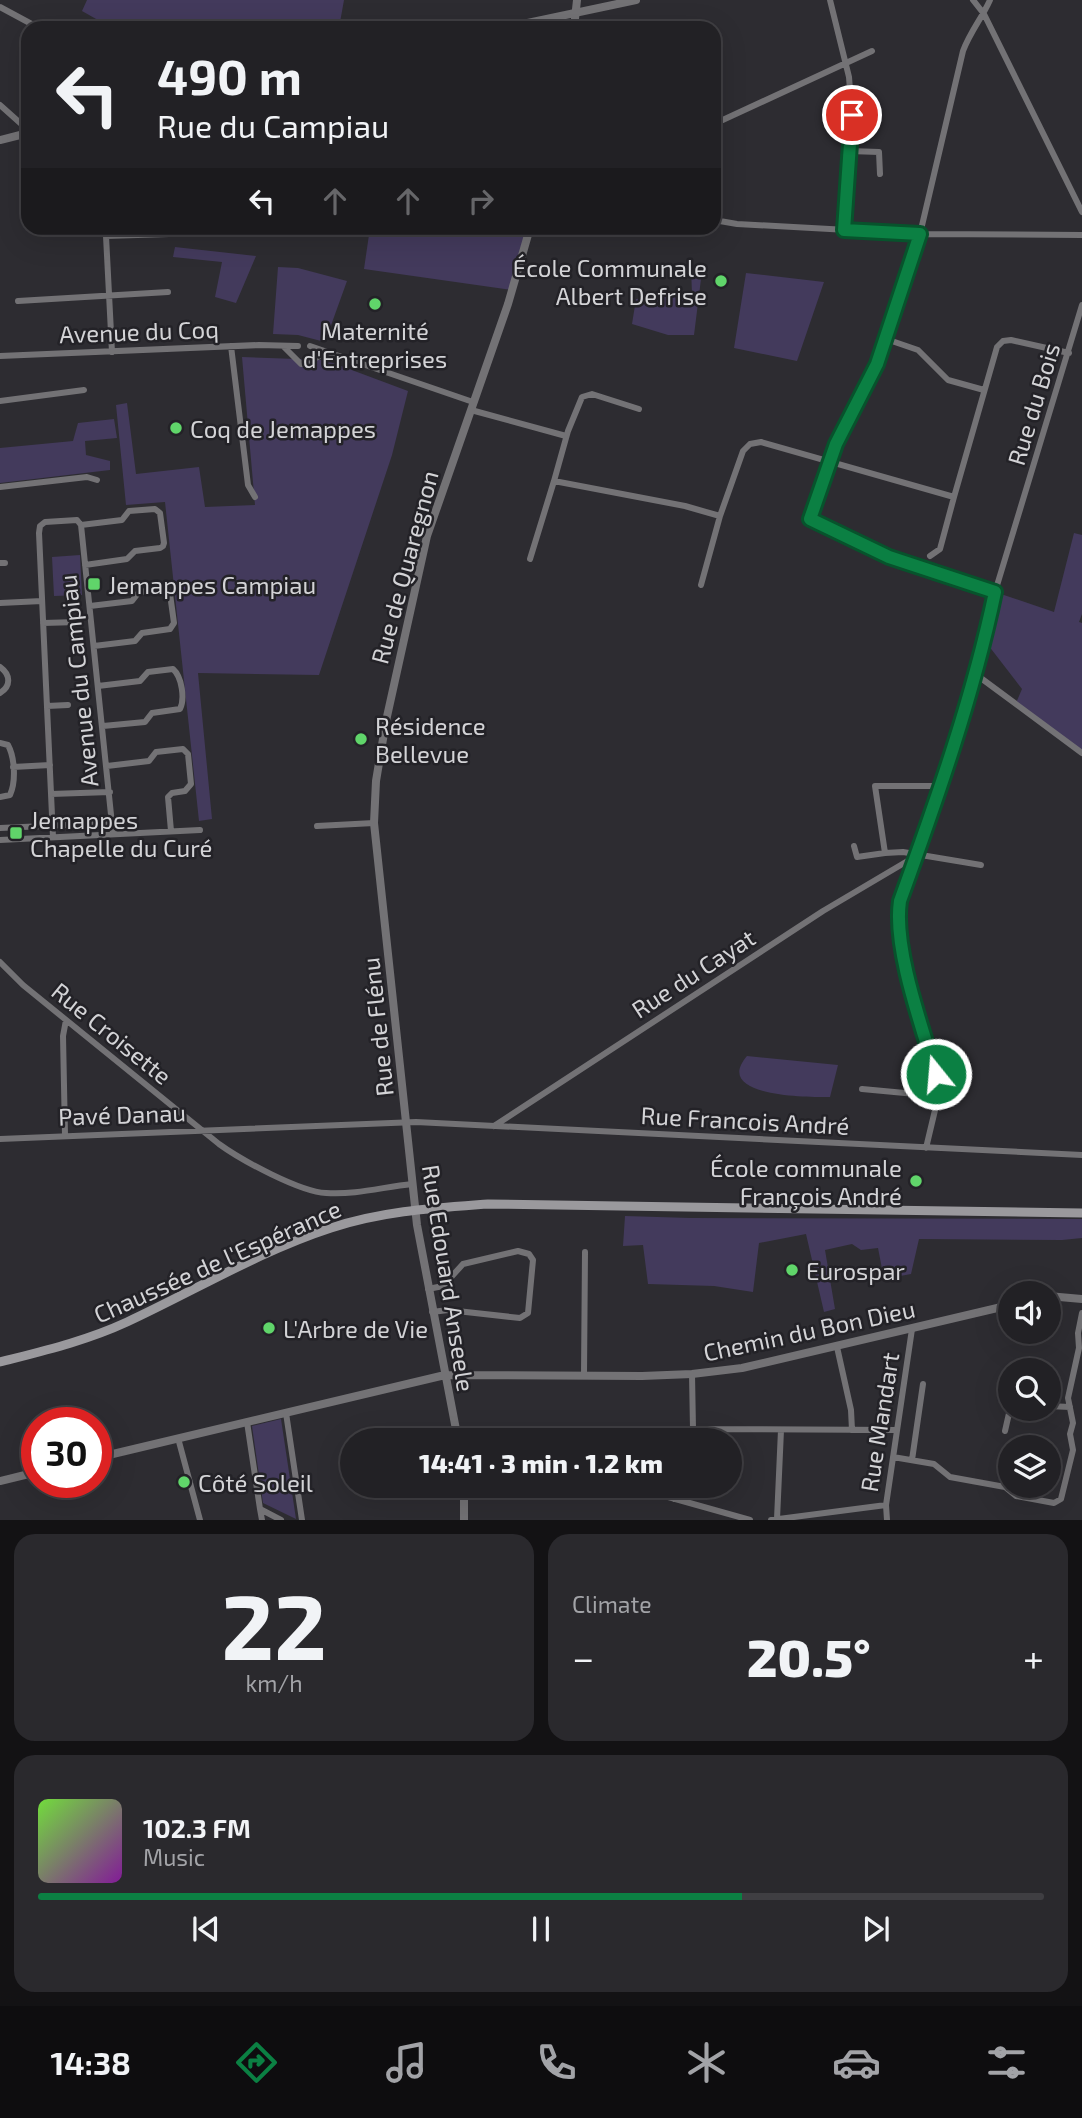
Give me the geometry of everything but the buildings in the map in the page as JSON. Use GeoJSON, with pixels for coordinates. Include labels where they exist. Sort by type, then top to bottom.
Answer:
{"type":"FeatureCollection","features":[{"type":"Feature","properties":{"kind":"main road","name":"Chaussée de l'Espérance"},"geometry":{"type":"LineString","coordinates":[[0,1362],[103,1332],[329,1228],[401,1212],[488,1204],[1082,1213]]}},
{"type":"Feature","properties":{"kind":"street"},"geometry":{"type":"LineString","coordinates":[[575,21],[577,0]]}},
{"type":"Feature","properties":{"kind":"street"},"geometry":{"type":"LineString","coordinates":[[536,21],[636,0]]}},
{"type":"Feature","properties":{"kind":"street"},"geometry":{"type":"LineString","coordinates":[[830,0],[845,62],[852,115],[844,230]]}},
{"type":"Feature","properties":{"kind":"street"},"geometry":{"type":"LineString","coordinates":[[973,0],[984,14],[1082,212]]}},
{"type":"Feature","properties":{"kind":"street"},"geometry":{"type":"LineString","coordinates":[[990,0],[984,14],[975,23],[963,51],[920,234],[886,339],[877,364],[836,444],[810,519],[889,557],[995,592]]}},
{"type":"Feature","properties":{"kind":"street"},"geometry":{"type":"LineString","coordinates":[[0,7],[26,21]]}},
{"type":"Feature","properties":{"kind":"street"},"geometry":{"type":"LineString","coordinates":[[721,121],[872,51]]}},
{"type":"Feature","properties":{"kind":"street"},"geometry":{"type":"LineString","coordinates":[[0,105],[21,125]]}},
{"type":"Feature","properties":{"kind":"street"},"geometry":{"type":"LineString","coordinates":[[0,140],[21,134]]}},
{"type":"Feature","properties":{"kind":"street"},"geometry":{"type":"LineString","coordinates":[[850,151],[879,152],[880,174]]}},
{"type":"Feature","properties":{"kind":"street"},"geometry":{"type":"LineString","coordinates":[[721,221],[920,234],[1082,235]]}},
{"type":"Feature","properties":{"kind":"street"},"geometry":{"type":"LineString","coordinates":[[111,352],[106,236],[136,235]]}},
{"type":"Feature","properties":{"kind":"street","name":"Rue de Quaregnon"},"geometry":{"type":"LineString","coordinates":[[386,927],[374,823],[374,799],[407,620],[427,536],[512,290],[528,235]]}},
{"type":"Feature","properties":{"kind":"street"},"geometry":{"type":"LineString","coordinates":[[18,300],[168,292]]}},
{"type":"Feature","properties":{"kind":"street","name":"Rue du Bois"},"geometry":{"type":"LineString","coordinates":[[926,1148],[941,1085],[905,965],[898,924],[900,901],[942,786],[985,641],[995,592],[1082,305]]}},
{"type":"Feature","properties":{"kind":"street"},"geometry":{"type":"LineString","coordinates":[[886,339],[918,350],[948,380],[984,390]]}},
{"type":"Feature","properties":{"kind":"street"},"geometry":{"type":"LineString","coordinates":[[929,556],[940,549],[997,347],[1003,341],[1011,340],[1069,354]]}},
{"type":"Feature","properties":{"kind":"street"},"geometry":{"type":"LineString","coordinates":[[294,358],[294,351],[304,344],[472,406],[566,436]]}},
{"type":"Feature","properties":{"kind":"street"},"geometry":{"type":"LineString","coordinates":[[279,345],[288,349],[298,362],[304,364],[327,352]]}},
{"type":"Feature","properties":{"kind":"street"},"geometry":{"type":"LineString","coordinates":[[231,346],[248,485],[255,497]]}},
{"type":"Feature","properties":{"kind":"street","name":"Avenue du Coq"},"geometry":{"type":"LineString","coordinates":[[0,356],[231,346],[298,346]]}},
{"type":"Feature","properties":{"kind":"street"},"geometry":{"type":"LineString","coordinates":[[310,346],[314,354],[312,359]]}},
{"type":"Feature","properties":{"kind":"street"},"geometry":{"type":"LineString","coordinates":[[0,401],[84,390]]}},
{"type":"Feature","properties":{"kind":"street"},"geometry":{"type":"LineString","coordinates":[[530,559],[566,436],[579,402],[586,395],[592,394],[639,409]]}},
{"type":"Feature","properties":{"kind":"street"},"geometry":{"type":"LineString","coordinates":[[701,585],[720,516],[743,451],[750,444],[761,442],[954,496]]}},
{"type":"Feature","properties":{"kind":"street"},"geometry":{"type":"LineString","coordinates":[[0,487],[87,477],[97,480]]}},
{"type":"Feature","properties":{"kind":"street"},"geometry":{"type":"LineString","coordinates":[[554,481],[685,506],[720,516]]}},
{"type":"Feature","properties":{"kind":"street"},"geometry":{"type":"LineString","coordinates":[[53,837],[40,526],[45,522],[77,520],[81,525],[122,520],[129,511],[155,509],[160,513],[163,547],[135,551],[127,559],[85,565]]}},
{"type":"Feature","properties":{"kind":"street","name":"Avenue du Campiau"},"geometry":{"type":"LineString","coordinates":[[81,525],[113,834]]}},
{"type":"Feature","properties":{"kind":"street"},"geometry":{"type":"LineString","coordinates":[[90,606],[132,601],[139,592],[165,589],[170,594],[173,614],[174,624],[170,629],[142,633],[135,641],[94,646]]}},
{"type":"Feature","properties":{"kind":"street"},"geometry":{"type":"LineString","coordinates":[[0,603],[42,601]]}},
{"type":"Feature","properties":{"kind":"street"},"geometry":{"type":"LineString","coordinates":[[43,623],[78,622]]}},
{"type":"Feature","properties":{"kind":"street"},"geometry":{"type":"LineString","coordinates":[[0,667],[9,680],[7,688],[0,693]]}},
{"type":"Feature","properties":{"kind":"street"},"geometry":{"type":"LineString","coordinates":[[98,686],[141,681],[148,672],[173,669],[179,675],[182,704],[180,709],[152,713],[145,722],[103,726]]}},
{"type":"Feature","properties":{"kind":"street"},"geometry":{"type":"LineString","coordinates":[[974,673],[1082,753]]}},
{"type":"Feature","properties":{"kind":"street"},"geometry":{"type":"LineString","coordinates":[[47,706],[68,705]]}},
{"type":"Feature","properties":{"kind":"street"},"geometry":{"type":"LineString","coordinates":[[0,743],[8,745],[13,767],[13,791],[10,795],[0,797]]}},
{"type":"Feature","properties":{"kind":"street"},"geometry":{"type":"LineString","coordinates":[[107,766],[149,761],[156,752],[183,749],[188,754],[191,784],[185,791],[172,793],[168,797],[171,831]]}},
{"type":"Feature","properties":{"kind":"street"},"geometry":{"type":"LineString","coordinates":[[13,767],[50,765]]}},
{"type":"Feature","properties":{"kind":"street"},"geometry":{"type":"LineString","coordinates":[[885,853],[875,786],[942,786]]}},
{"type":"Feature","properties":{"kind":"street"},"geometry":{"type":"LineString","coordinates":[[51,794],[110,792]]}},
{"type":"Feature","properties":{"kind":"street"},"geometry":{"type":"LineString","coordinates":[[0,828],[112,823]]}},
{"type":"Feature","properties":{"kind":"street"},"geometry":{"type":"LineString","coordinates":[[317,826],[374,823]]}},
{"type":"Feature","properties":{"kind":"street"},"geometry":{"type":"LineString","coordinates":[[0,840],[200,830]]}},
{"type":"Feature","properties":{"kind":"street"},"geometry":{"type":"LineString","coordinates":[[854,846],[857,857],[903,852],[981,866]]}},
{"type":"Feature","properties":{"kind":"street","name":"Rue du Cayat"},"geometry":{"type":"LineString","coordinates":[[494,1126],[823,911],[916,856]]}},
{"type":"Feature","properties":{"kind":"street","name":"Rue de Flénu"},"geometry":{"type":"LineString","coordinates":[[386,927],[407,1122]]}},
{"type":"Feature","properties":{"kind":"street","name":"Rue Croisette"},"geometry":{"type":"LineString","coordinates":[[0,962],[19,982],[203,1131],[242,1158],[317,1192],[365,1192],[413,1187]]}},
{"type":"Feature","properties":{"kind":"street"},"geometry":{"type":"LineString","coordinates":[[65,1135],[63,1036],[66,1020]]}},
{"type":"Feature","properties":{"kind":"street"},"geometry":{"type":"LineString","coordinates":[[862,1089],[937,1096]]}},
{"type":"Feature","properties":{"kind":"street","name":"Rue Francois André"},"geometry":{"type":"LineString","coordinates":[[407,1122],[1082,1155]]}},
{"type":"Feature","properties":{"kind":"street","name":"Pavé Danau"},"geometry":{"type":"LineString","coordinates":[[0,1139],[407,1122]]}},
{"type":"Feature","properties":{"kind":"street","name":"Rue Edouard Anseele"},"geometry":{"type":"LineString","coordinates":[[407,1122],[417,1225],[456,1428]]}},
{"type":"Feature","properties":{"kind":"street"},"geometry":{"type":"LineString","coordinates":[[428,1289],[443,1286],[463,1264],[518,1251],[529,1254],[533,1260],[528,1312],[520,1318],[448,1310],[432,1312]]}},
{"type":"Feature","properties":{"kind":"street"},"geometry":{"type":"LineString","coordinates":[[584,1375],[585,1252]]}},
{"type":"Feature","properties":{"kind":"street"},"geometry":{"type":"LineString","coordinates":[[1061,1297],[1082,1299]]}},
{"type":"Feature","properties":{"kind":"street","name":"Chemin du Bon Dieu"},"geometry":{"type":"LineString","coordinates":[[112,1454],[445,1375],[692,1374],[742,1368],[998,1308]]}},
{"type":"Feature","properties":{"kind":"street"},"geometry":{"type":"LineString","coordinates":[[893,1457],[934,1464],[950,1476],[1005,1488],[1016,1496],[1054,1503],[1061,1499],[1073,1450],[1068,1398],[1079,1348],[1078,1334],[1082,1312]]}},
{"type":"Feature","properties":{"kind":"street","name":"Rue Mandart"},"geometry":{"type":"LineString","coordinates":[[890,1518],[886,1505],[912,1329]]}},
{"type":"Feature","properties":{"kind":"street"},"geometry":{"type":"LineString","coordinates":[[837,1347],[851,1410],[852,1430]]}},
{"type":"Feature","properties":{"kind":"street"},"geometry":{"type":"LineString","coordinates":[[692,1374],[693,1428]]}},
{"type":"Feature","properties":{"kind":"street"},"geometry":{"type":"LineString","coordinates":[[912,1460],[923,1384]]}},
{"type":"Feature","properties":{"kind":"street"},"geometry":{"type":"LineString","coordinates":[[1061,1407],[1070,1407]]}},
{"type":"Feature","properties":{"kind":"street"},"geometry":{"type":"LineString","coordinates":[[286,1413],[302,1520]]}},
{"type":"Feature","properties":{"kind":"street"},"geometry":{"type":"LineString","coordinates":[[1005,1432],[1007,1421]]}},
{"type":"Feature","properties":{"kind":"street"},"geometry":{"type":"LineString","coordinates":[[247,1422],[262,1520]]}},
{"type":"Feature","properties":{"kind":"street"},"geometry":{"type":"LineString","coordinates":[[742,1430],[897,1430]]}},
{"type":"Feature","properties":{"kind":"street"},"geometry":{"type":"LineString","coordinates":[[777,1519],[781,1430]]}},
{"type":"Feature","properties":{"kind":"street"},"geometry":{"type":"LineString","coordinates":[[178,1438],[199,1518]]}},
{"type":"Feature","properties":{"kind":"street"},"geometry":{"type":"LineString","coordinates":[[0,1480],[21,1475]]}},
{"type":"Feature","properties":{"kind":"street"},"geometry":{"type":"LineString","coordinates":[[464,1498],[464,1520]]}},
{"type":"Feature","properties":{"kind":"street"},"geometry":{"type":"LineString","coordinates":[[671,1498],[750,1520]]}},
{"type":"Feature","properties":{"kind":"street"},"geometry":{"type":"LineString","coordinates":[[771,1520],[886,1505]]}},
{"type":"Feature","properties":{"kind":"street"},"geometry":{"type":"LineString","coordinates":[[260,1508],[281,1520]]}},
{"type":"Feature","properties":{"kind":"shaded area"},"geometry":{"type":"Polygon","coordinates":[[[87,0],[344,0],[340,21],[100,21],[82,11],[87,0]]]}},
{"type":"Feature","properties":{"kind":"shaded area"},"geometry":{"type":"Polygon","coordinates":[[[369,235],[528,235],[512,290],[364,269],[369,235]]]}},
{"type":"Feature","properties":{"kind":"shaded area"},"geometry":{"type":"Polygon","coordinates":[[[175,247],[256,256],[236,303],[215,297],[222,262],[173,257],[175,247]]]}},
{"type":"Feature","properties":{"kind":"shaded area"},"geometry":{"type":"Polygon","coordinates":[[[278,267],[298,268],[347,281],[325,342],[298,335],[273,334],[278,267]]]}},
{"type":"Feature","properties":{"kind":"shaded area"},"geometry":{"type":"Polygon","coordinates":[[[691,268],[702,271],[694,335],[668,335],[632,324],[636,299],[692,294],[691,268]]]}},
{"type":"Feature","properties":{"kind":"shaded area"},"geometry":{"type":"Polygon","coordinates":[[[746,273],[824,282],[797,361],[734,348],[746,273]]]}},
{"type":"Feature","properties":{"kind":"shaded area"},"geometry":{"type":"Polygon","coordinates":[[[242,357],[325,360],[408,391],[392,455],[319,675],[198,673],[212,819],[199,821],[165,502],[126,505],[116,405],[127,403],[136,474],[199,467],[205,507],[255,505],[242,357]]]}},
{"type":"Feature","properties":{"kind":"shaded area"},"geometry":{"type":"Polygon","coordinates":[[[114,419],[117,438],[85,441],[86,455],[110,461],[110,470],[0,483],[0,448],[73,441],[78,423],[114,419]]]}},
{"type":"Feature","properties":{"kind":"shaded area"},"geometry":{"type":"Polygon","coordinates":[[[1074,533],[1082,535],[1082,614],[1079,622],[1082,623],[1082,753],[1016,703],[1022,689],[985,641],[995,592],[1054,612],[1074,533]]]}},
{"type":"Feature","properties":{"kind":"shaded area"},"geometry":{"type":"Polygon","coordinates":[[[80,555],[82,595],[54,596],[52,557],[80,555]]]}},
{"type":"Feature","properties":{"kind":"shaded area"},"geometry":{"type":"Polygon","coordinates":[[[747,1056],[838,1065],[830,1097],[786,1095],[753,1087],[742,1080],[739,1070],[747,1056]]]}},
{"type":"Feature","properties":{"kind":"shaded area"},"geometry":{"type":"Polygon","coordinates":[[[625,1216],[1082,1219],[1082,1238],[919,1239],[911,1274],[884,1279],[878,1248],[861,1250],[852,1244],[825,1250],[835,1309],[824,1312],[806,1234],[759,1243],[753,1292],[714,1286],[648,1284],[643,1245],[623,1246],[625,1216]]]}},
{"type":"Feature","properties":{"kind":"shaded area"},"geometry":{"type":"Polygon","coordinates":[[[281,1419],[296,1519],[263,1503],[252,1426],[281,1419]]]}},
{"type":"Feature","properties":{"kind":"place","name":"École Communale Albert Defrise"},"geometry":{"type":"Point","coordinates":[721,281]}},
{"type":"Feature","properties":{"kind":"place","name":"Maternité d'Entreprises"},"geometry":{"type":"Point","coordinates":[375,304]}},
{"type":"Feature","properties":{"kind":"place","name":"Coq de Jemappes"},"geometry":{"type":"Point","coordinates":[176,428]}},
{"type":"Feature","properties":{"kind":"place","name":"Jemappes Campiau"},"geometry":{"type":"Point","coordinates":[94,584]}},
{"type":"Feature","properties":{"kind":"place","name":"Résidence Bellevue"},"geometry":{"type":"Point","coordinates":[361,739]}},
{"type":"Feature","properties":{"kind":"place","name":"Jemappes Chapelle du Curé"},"geometry":{"type":"Point","coordinates":[16,833]}},
{"type":"Feature","properties":{"kind":"place","name":"École communale François André"},"geometry":{"type":"Point","coordinates":[916,1181]}},
{"type":"Feature","properties":{"kind":"place","name":"Eurospar"},"geometry":{"type":"Point","coordinates":[792,1270]}},
{"type":"Feature","properties":{"kind":"place","name":"L'Arbre de Vie"},"geometry":{"type":"Point","coordinates":[269,1328]}},
{"type":"Feature","properties":{"kind":"place","name":"Côté Soleil"},"geometry":{"type":"Point","coordinates":[184,1482]}},
{"type":"Feature","properties":{"kind":"route"},"geometry":{"type":"LineString","coordinates":[[852,115],[844,230],[920,234],[877,364],[836,444],[810,519],[889,557],[995,592],[985,641],[942,786],[900,901],[898,915],[905,965],[936,1074]]}}]}
